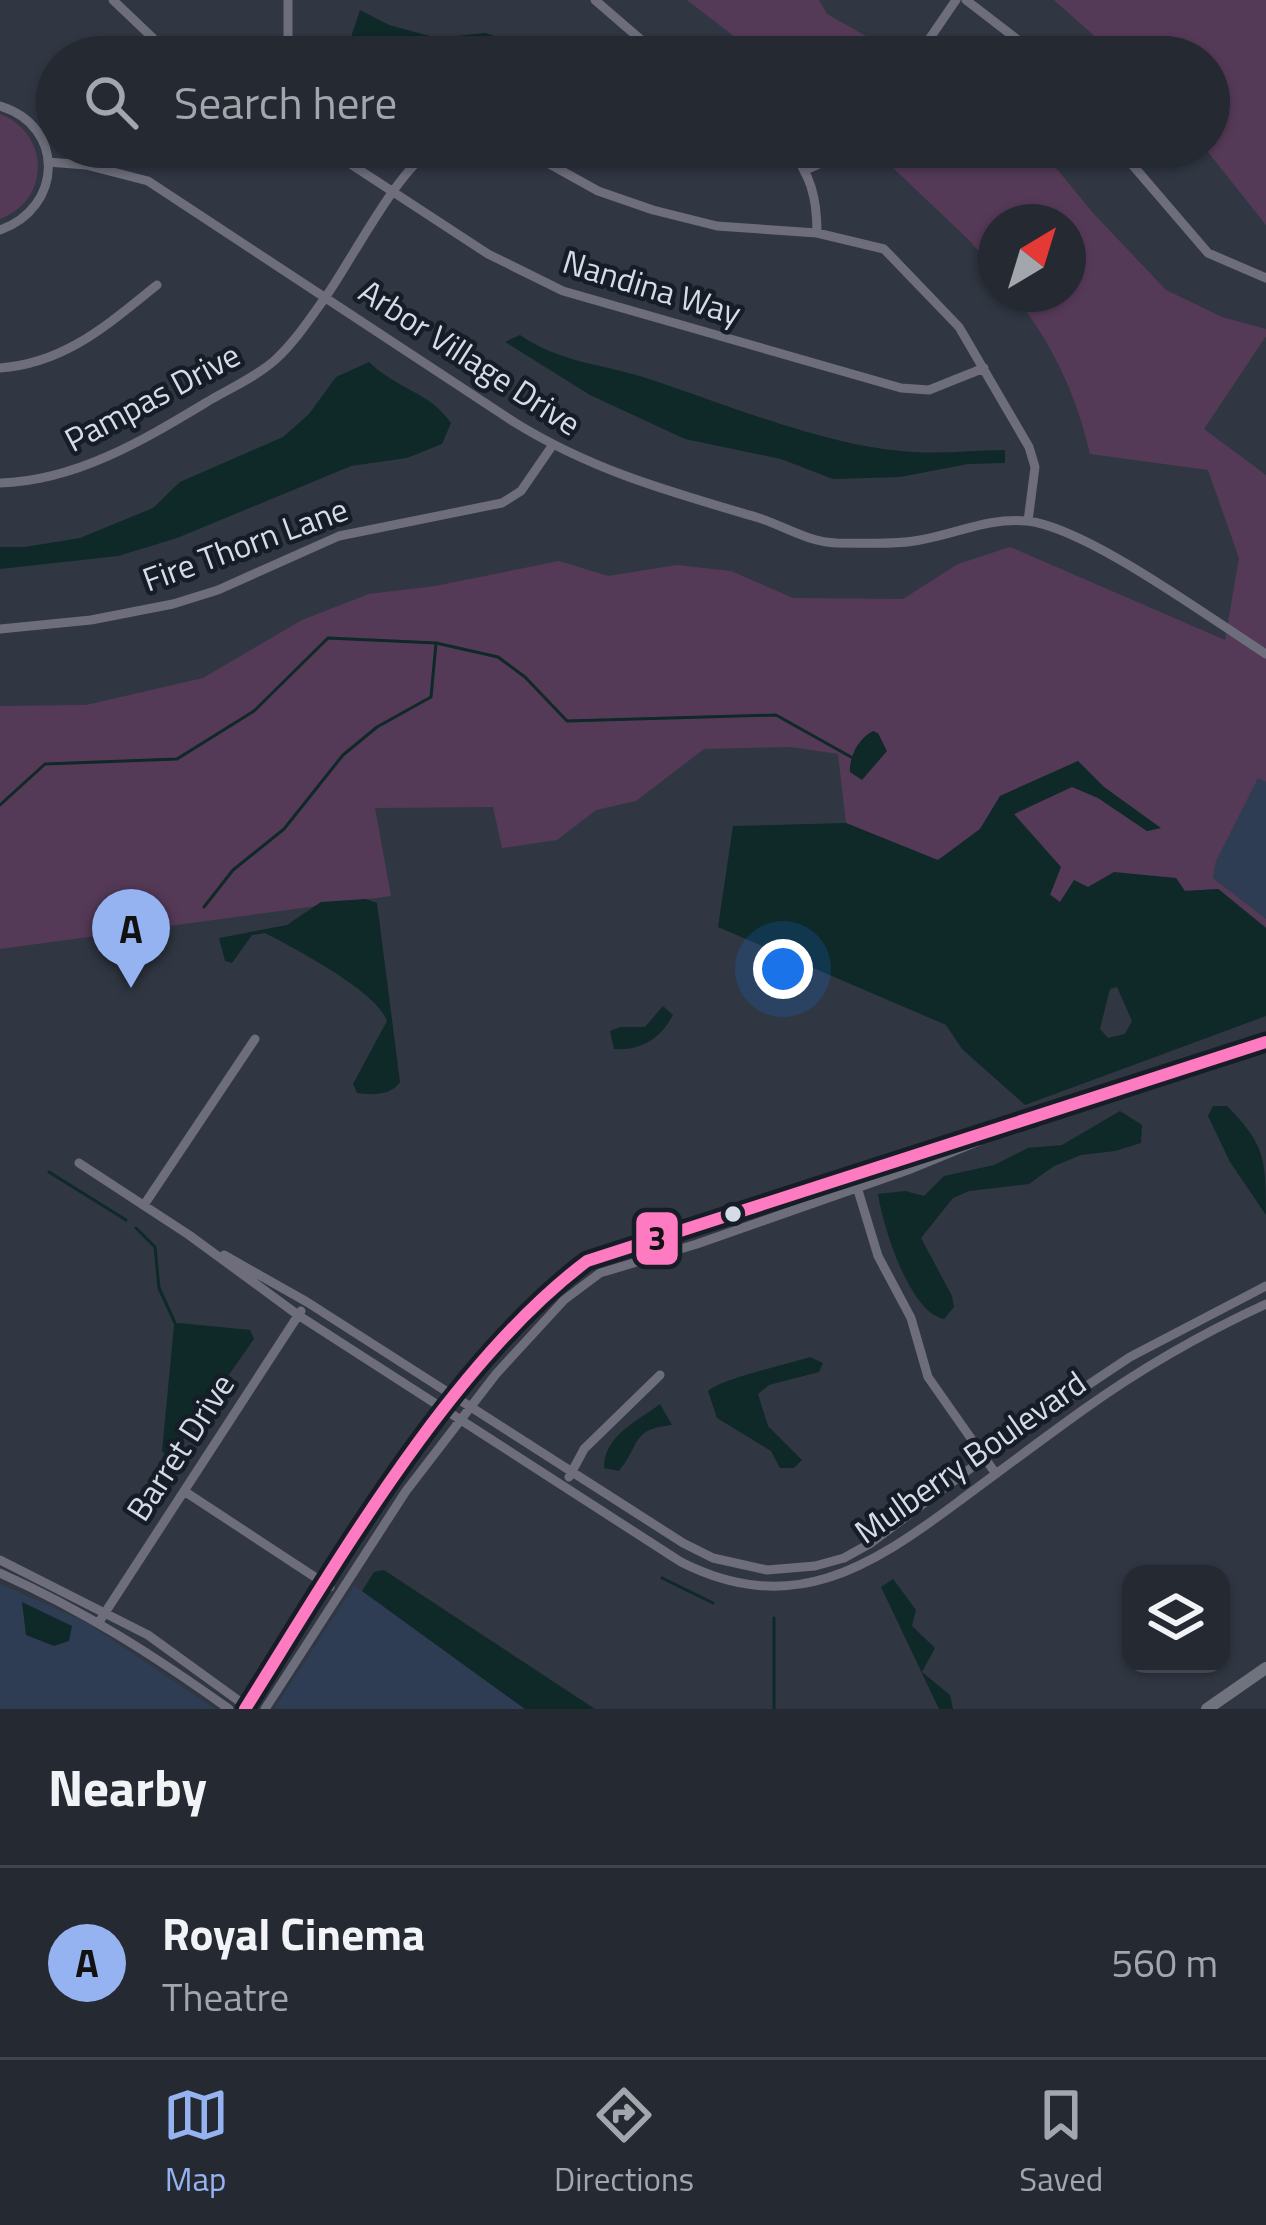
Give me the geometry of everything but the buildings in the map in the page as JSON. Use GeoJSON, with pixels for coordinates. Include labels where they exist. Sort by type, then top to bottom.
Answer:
{"type":"FeatureCollection","features":[{"type":"Feature","properties":{"kind":"highway"},"geometry":{"type":"LineString","coordinates":[[1207,1709],[1266,1668]]}},
{"type":"Feature","properties":{"kind":"street"},"geometry":{"type":"LineString","coordinates":[[113,0],[151,36]]}},
{"type":"Feature","properties":{"kind":"street"},"geometry":{"type":"LineString","coordinates":[[288,0],[288,36]]}},
{"type":"Feature","properties":{"kind":"street"},"geometry":{"type":"LineString","coordinates":[[595,0],[637,36]]}},
{"type":"Feature","properties":{"kind":"street"},"geometry":{"type":"LineString","coordinates":[[931,36],[956,0]]}},
{"type":"Feature","properties":{"kind":"street"},"geometry":{"type":"LineString","coordinates":[[966,0],[1013,36]]}},
{"type":"Feature","properties":{"kind":"street"},"geometry":{"type":"LineString","coordinates":[[0,106],[36,129]]}},
{"type":"Feature","properties":{"kind":"street"},"geometry":{"type":"LineString","coordinates":[[0,230],[19,223],[41,198],[48,168]]}},
{"type":"Feature","properties":{"kind":"street","name":"Arbor Village Drive"},"geometry":{"type":"LineString","coordinates":[[100,168],[148,182],[552,446],[619,476],[820,541],[919,541],[982,524],[1028,521]]}},
{"type":"Feature","properties":{"kind":"street","name":"Nandina Way"},"geometry":{"type":"LineString","coordinates":[[356,168],[522,274],[605,306],[901,388],[929,390],[984,368]]}},
{"type":"Feature","properties":{"kind":"street","name":"Pampas Drive"},"geometry":{"type":"LineString","coordinates":[[0,483],[31,482],[80,469],[169,425],[274,362],[326,296],[413,168]]}},
{"type":"Feature","properties":{"kind":"street"},"geometry":{"type":"LineString","coordinates":[[557,168],[598,191],[717,226],[817,233],[884,249],[958,327],[1029,447],[1035,467],[1028,521],[1077,537],[1266,654]]}},
{"type":"Feature","properties":{"kind":"street"},"geometry":{"type":"LineString","coordinates":[[810,168],[806,170],[817,207],[817,233]]}},
{"type":"Feature","properties":{"kind":"street"},"geometry":{"type":"LineString","coordinates":[[1135,168],[1208,254],[1266,278]]}},
{"type":"Feature","properties":{"kind":"street"},"geometry":{"type":"LineString","coordinates":[[0,368],[43,360],[97,335],[157,285]]}},
{"type":"Feature","properties":{"kind":"street","name":"Fire Thorn Lane"},"geometry":{"type":"LineString","coordinates":[[0,629],[91,620],[175,604],[218,590],[328,540],[502,503],[521,490],[552,446]]}},
{"type":"Feature","properties":{"kind":"street"},"geometry":{"type":"LineString","coordinates":[[144,1205],[255,1039]]}},
{"type":"Feature","properties":{"kind":"street"},"geometry":{"type":"LineString","coordinates":[[0,1560],[106,1611],[184,1659],[247,1708],[389,1486],[454,1399],[552,1285],[587,1261],[1266,1042]]}},
{"type":"Feature","properties":{"kind":"street"},"geometry":{"type":"LineString","coordinates":[[265,1709],[406,1491],[469,1408],[564,1300],[600,1274],[966,1148],[997,1131]]}},
{"type":"Feature","properties":{"kind":"street"},"geometry":{"type":"LineString","coordinates":[[80,1163],[189,1234]]}},
{"type":"Feature","properties":{"kind":"street"},"geometry":{"type":"LineString","coordinates":[[857,1186],[878,1256],[911,1318],[928,1377],[996,1474]]}},
{"type":"Feature","properties":{"kind":"street","name":"Mulberry Boulevard"},"geometry":{"type":"LineString","coordinates":[[189,1234],[308,1302],[683,1543],[713,1558],[767,1570],[815,1566],[854,1553],[1130,1357],[1266,1286]]}},
{"type":"Feature","properties":{"kind":"street","name":"Mulberry Boulevard"},"geometry":{"type":"LineString","coordinates":[[189,1234],[298,1315],[459,1421],[706,1574],[750,1585],[828,1579],[885,1555],[1102,1396],[1266,1304]]}},
{"type":"Feature","properties":{"kind":"street","name":"Barret Drive"},"geometry":{"type":"LineString","coordinates":[[99,1622],[308,1302]]}},
{"type":"Feature","properties":{"kind":"street"},"geometry":{"type":"LineString","coordinates":[[563,1486],[584,1449],[660,1375]]}},
{"type":"Feature","properties":{"kind":"street"},"geometry":{"type":"LineString","coordinates":[[184,1491],[340,1593]]}},
{"type":"Feature","properties":{"kind":"street"},"geometry":{"type":"LineString","coordinates":[[0,1574],[99,1622],[229,1709]]}},
{"type":"Feature","properties":{"kind":"street"},"geometry":{"type":"LineString","coordinates":[[176,1670],[184,1659]]}},
{"type":"Feature","properties":{"kind":"street"},"geometry":{"type":"LineString","coordinates":[[204,1691],[212,1680]]}},
{"type":"Feature","properties":{"kind":"shaded area"},"geometry":{"type":"Polygon","coordinates":[[[687,0],[819,0],[827,14],[866,36],[734,36],[687,0]]]}},
{"type":"Feature","properties":{"kind":"shaded area"},"geometry":{"type":"Polygon","coordinates":[[[1054,0],[1266,0],[1266,225],[1221,168],[1230,168],[1230,36],[1094,36],[1054,0]]]}},
{"type":"Feature","properties":{"kind":"shaded area"},"geometry":{"type":"Polygon","coordinates":[[[360,10],[389,25],[430,36],[351,36],[360,10]]]}},
{"type":"Feature","properties":{"kind":"shaded area"},"geometry":{"type":"Polygon","coordinates":[[[0,114],[28,136],[38,168],[29,197],[0,219],[0,114]]]}},
{"type":"Feature","properties":{"kind":"shaded area"},"geometry":{"type":"Polygon","coordinates":[[[893,168],[1056,168],[1086,204],[978,204],[978,251],[893,168]]]}},
{"type":"Feature","properties":{"kind":"shaded area"},"geometry":{"type":"Polygon","coordinates":[[[1086,204],[1166,290],[1222,317],[1266,329],[1266,336],[1204,429],[1266,475],[1266,782],[1258,778],[1216,861],[1213,878],[1266,919],[1266,928],[1219,889],[1088,887],[1060,902],[1050,894],[1060,867],[1013,815],[1072,786],[1147,831],[1160,828],[1104,787],[1078,761],[1000,796],[980,829],[938,861],[846,823],[838,754],[791,747],[704,749],[636,801],[596,810],[557,840],[502,848],[493,807],[375,808],[391,896],[0,949],[0,706],[86,705],[203,678],[302,620],[369,594],[559,561],[608,576],[677,565],[731,571],[793,598],[903,599],[958,564],[1010,547],[1225,640],[1239,558],[1208,470],[1090,454],[1061,370],[1026,312],[1086,312],[1086,204]]]}},
{"type":"Feature","properties":{"kind":"shaded area"},"geometry":{"type":"Polygon","coordinates":[[[520,335],[567,357],[813,434],[913,452],[1005,450],[1005,463],[968,464],[900,477],[833,479],[781,459],[685,439],[590,395],[505,342],[520,335]]]}},
{"type":"Feature","properties":{"kind":"shaded area"},"geometry":{"type":"Polygon","coordinates":[[[369,362],[443,413],[451,423],[442,444],[407,458],[351,466],[177,538],[118,556],[0,569],[0,547],[80,538],[153,508],[180,482],[283,437],[309,414],[336,377],[369,362]]]}},
{"type":"Feature","properties":{"kind":"shaded area"},"geometry":{"type":"Polygon","coordinates":[[[873,731],[887,751],[862,780],[850,772],[851,760],[859,743],[873,731]]]}},
{"type":"Feature","properties":{"kind":"shaded area"},"geometry":{"type":"Polygon","coordinates":[[[1078,761],[1104,787],[1161,828],[1147,831],[1098,798],[1072,787],[1014,814],[1061,867],[1050,895],[1060,902],[1074,880],[1088,887],[1114,872],[1176,878],[1185,891],[1218,889],[1266,928],[1266,1016],[1025,1105],[962,1049],[946,1025],[718,927],[733,826],[846,823],[938,860],[980,829],[1000,796],[1078,761]],[[1117,987],[1110,989],[1100,1029],[1108,1038],[1125,1034],[1132,1021],[1117,987]]]}},
{"type":"Feature","properties":{"kind":"shaded area"},"geometry":{"type":"Polygon","coordinates":[[[1258,777],[1266,782],[1266,919],[1213,878],[1216,861],[1258,777]]]}},
{"type":"Feature","properties":{"kind":"shaded area"},"geometry":{"type":"Polygon","coordinates":[[[366,899],[377,903],[400,1082],[374,1094],[357,1093],[353,1084],[387,1021],[368,997],[265,933],[252,935],[232,963],[225,961],[219,938],[287,925],[321,902],[366,899]]]}},
{"type":"Feature","properties":{"kind":"shaded area"},"geometry":{"type":"Polygon","coordinates":[[[663,1006],[673,1015],[663,1030],[641,1045],[614,1049],[610,1031],[645,1027],[663,1006]]]}},
{"type":"Feature","properties":{"kind":"shaded area"},"geometry":{"type":"Polygon","coordinates":[[[1213,1106],[1227,1106],[1256,1143],[1264,1167],[1266,1215],[1230,1162],[1208,1116],[1213,1106]]]}},
{"type":"Feature","properties":{"kind":"shaded area"},"geometry":{"type":"Polygon","coordinates":[[[1120,1111],[1142,1125],[1141,1143],[1081,1155],[1029,1184],[969,1191],[953,1198],[921,1238],[954,1307],[944,1319],[931,1313],[900,1266],[878,1194],[905,1191],[924,1196],[944,1176],[994,1165],[1028,1148],[1062,1145],[1120,1111]]]}},
{"type":"Feature","properties":{"kind":"shaded area"},"geometry":{"type":"Polygon","coordinates":[[[174,1326],[250,1330],[254,1339],[174,1453],[167,1456],[162,1451],[174,1326]]]}},
{"type":"Feature","properties":{"kind":"shaded area"},"geometry":{"type":"Polygon","coordinates":[[[810,1357],[823,1363],[819,1372],[769,1385],[758,1394],[768,1426],[802,1460],[794,1468],[780,1468],[771,1451],[717,1418],[708,1391],[810,1357]]]}},
{"type":"Feature","properties":{"kind":"shaded area"},"geometry":{"type":"Polygon","coordinates":[[[660,1404],[672,1425],[643,1434],[619,1471],[604,1468],[616,1438],[660,1404]]]}},
{"type":"Feature","properties":{"kind":"shaded area"},"geometry":{"type":"Polygon","coordinates":[[[384,1570],[595,1709],[525,1709],[362,1591],[374,1572],[384,1570]]]}},
{"type":"Feature","properties":{"kind":"shaded area"},"geometry":{"type":"Polygon","coordinates":[[[893,1579],[916,1610],[912,1626],[935,1648],[922,1672],[950,1695],[953,1709],[939,1709],[881,1587],[893,1579]]]}},
{"type":"Feature","properties":{"kind":"shaded area"},"geometry":{"type":"Polygon","coordinates":[[[0,1584],[86,1622],[215,1709],[0,1709],[0,1584]]]}},
{"type":"Feature","properties":{"kind":"shaded area"},"geometry":{"type":"Polygon","coordinates":[[[354,1586],[362,1591],[525,1709],[274,1709],[354,1586]]]}},
{"type":"Feature","properties":{"kind":"shaded area"},"geometry":{"type":"Polygon","coordinates":[[[22,1602],[72,1626],[69,1641],[54,1646],[26,1635],[22,1602]]]}},
{"type":"Feature","properties":{"kind":"waterway"},"geometry":{"type":"LineString","coordinates":[[0,805],[45,764],[177,759],[254,711],[328,638],[436,643],[431,697],[377,727],[343,755],[284,829],[233,870],[204,907]]}},
{"type":"Feature","properties":{"kind":"waterway"},"geometry":{"type":"LineString","coordinates":[[436,643],[498,657],[525,677],[567,721],[776,715],[851,757]]}},
{"type":"Feature","properties":{"kind":"waterway"},"geometry":{"type":"LineString","coordinates":[[49,1172],[126,1220]]}},
{"type":"Feature","properties":{"kind":"waterway"},"geometry":{"type":"LineString","coordinates":[[136,1228],[155,1247],[159,1288],[176,1325]]}},
{"type":"Feature","properties":{"kind":"waterway"},"geometry":{"type":"LineString","coordinates":[[662,1578],[713,1603]]}},
{"type":"Feature","properties":{"kind":"waterway"},"geometry":{"type":"LineString","coordinates":[[774,1618],[774,1709]]}},
{"type":"Feature","properties":{"kind":"transit line","name":"3"},"geometry":{"type":"LineString","coordinates":[[245,1709],[357,1531],[443,1410],[537,1304],[587,1261],[1266,1042]]}},
{"type":"Feature","properties":{"kind":"place","name":"Royal Cinema"},"geometry":{"type":"Point","coordinates":[131,988]}}]}
